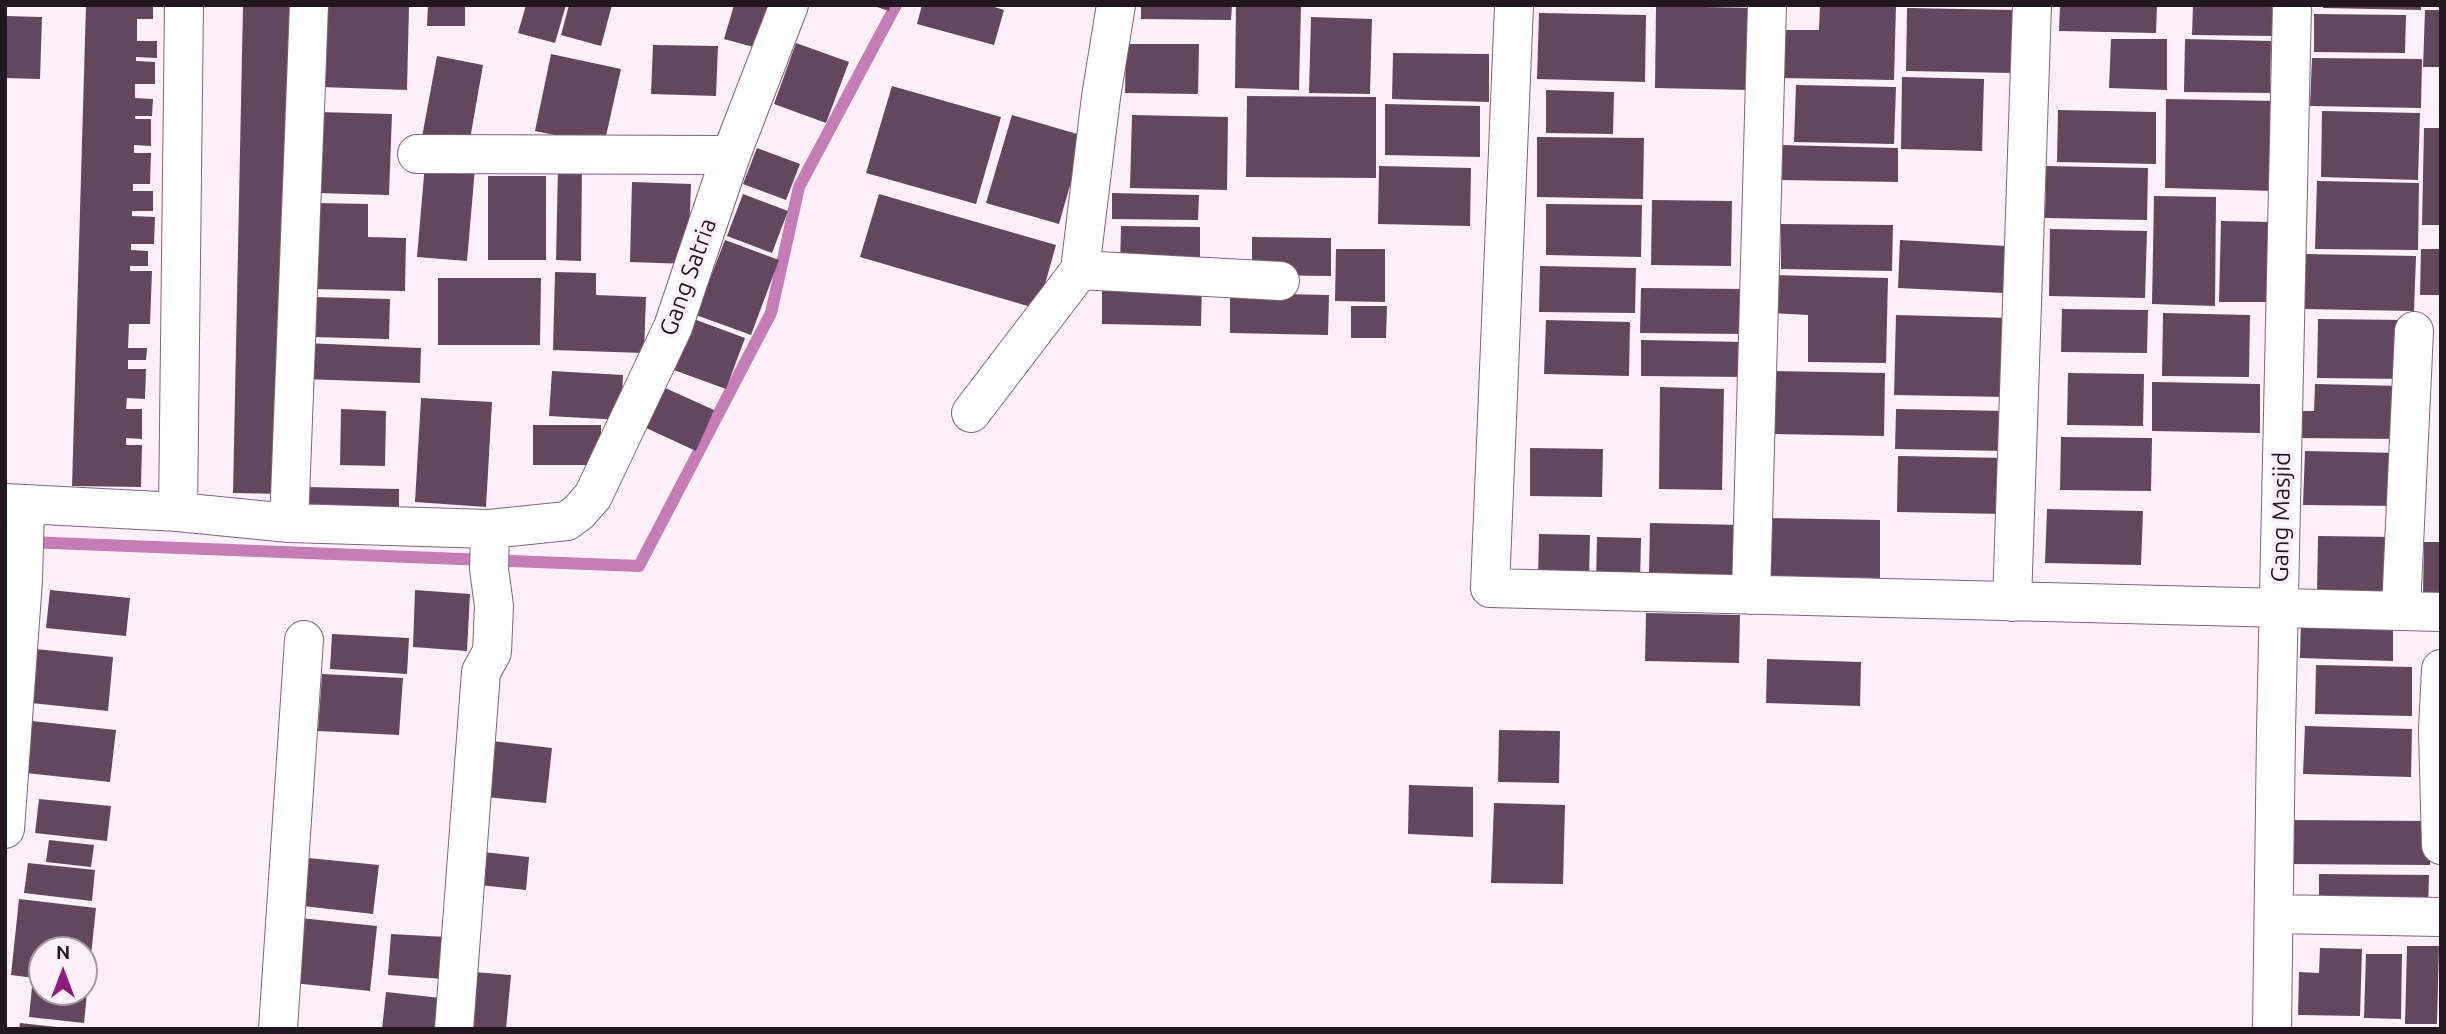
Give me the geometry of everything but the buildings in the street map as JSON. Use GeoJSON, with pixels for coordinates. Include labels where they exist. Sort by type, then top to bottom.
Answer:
{"type":"FeatureCollection","features":[{"type":"Feature","properties":{"kind":"street"},"geometry":{"type":"LineString","coordinates":[[178,512],[184,5]]}},
{"type":"Feature","properties":{"kind":"street"},"geometry":{"type":"LineString","coordinates":[[289,523],[309,5]]}},
{"type":"Feature","properties":{"kind":"street","name":"Gang Satria"},"geometry":{"type":"LineString","coordinates":[[489,546],[567,521],[593,496],[673,327],[731,155],[789,5]]}},
{"type":"Feature","properties":{"kind":"street"},"geometry":{"type":"LineString","coordinates":[[971,414],[1080,270],[1101,97],[1116,5]]}},
{"type":"Feature","properties":{"kind":"street"},"geometry":{"type":"LineString","coordinates":[[1514,5],[1490,588],[2441,612]]}},
{"type":"Feature","properties":{"kind":"street"},"geometry":{"type":"LineString","coordinates":[[1751,595],[1767,5]]}},
{"type":"Feature","properties":{"kind":"street"},"geometry":{"type":"LineString","coordinates":[[2012,602],[2032,5]]}},
{"type":"Feature","properties":{"kind":"street","name":"Gang Masjid"},"geometry":{"type":"LineString","coordinates":[[2272,1029],[2292,5]]}},
{"type":"Feature","properties":{"kind":"street"},"geometry":{"type":"LineString","coordinates":[[417,154],[731,155]]}},
{"type":"Feature","properties":{"kind":"street"},"geometry":{"type":"LineString","coordinates":[[1080,270],[1280,281]]}},
{"type":"Feature","properties":{"kind":"street"},"geometry":{"type":"LineString","coordinates":[[2401,610],[2414,331]]}},
{"type":"Feature","properties":{"kind":"street"},"geometry":{"type":"LineString","coordinates":[[5,830],[23,580],[19,508],[178,512],[489,546],[494,606],[492,652],[481,672],[454,1029]]}},
{"type":"Feature","properties":{"kind":"street"},"geometry":{"type":"LineString","coordinates":[[278,1029],[304,640]]}},
{"type":"Feature","properties":{"kind":"street"},"geometry":{"type":"LineString","coordinates":[[2441,669],[2438,730],[2441,845]]}},
{"type":"Feature","properties":{"kind":"street"},"geometry":{"type":"LineString","coordinates":[[2274,915],[2441,917]]}},
{"type":"Feature","properties":{"kind":"waterway"},"geometry":{"type":"LineString","coordinates":[[27,542],[639,566],[771,313],[799,187],[896,5]]}}]}
